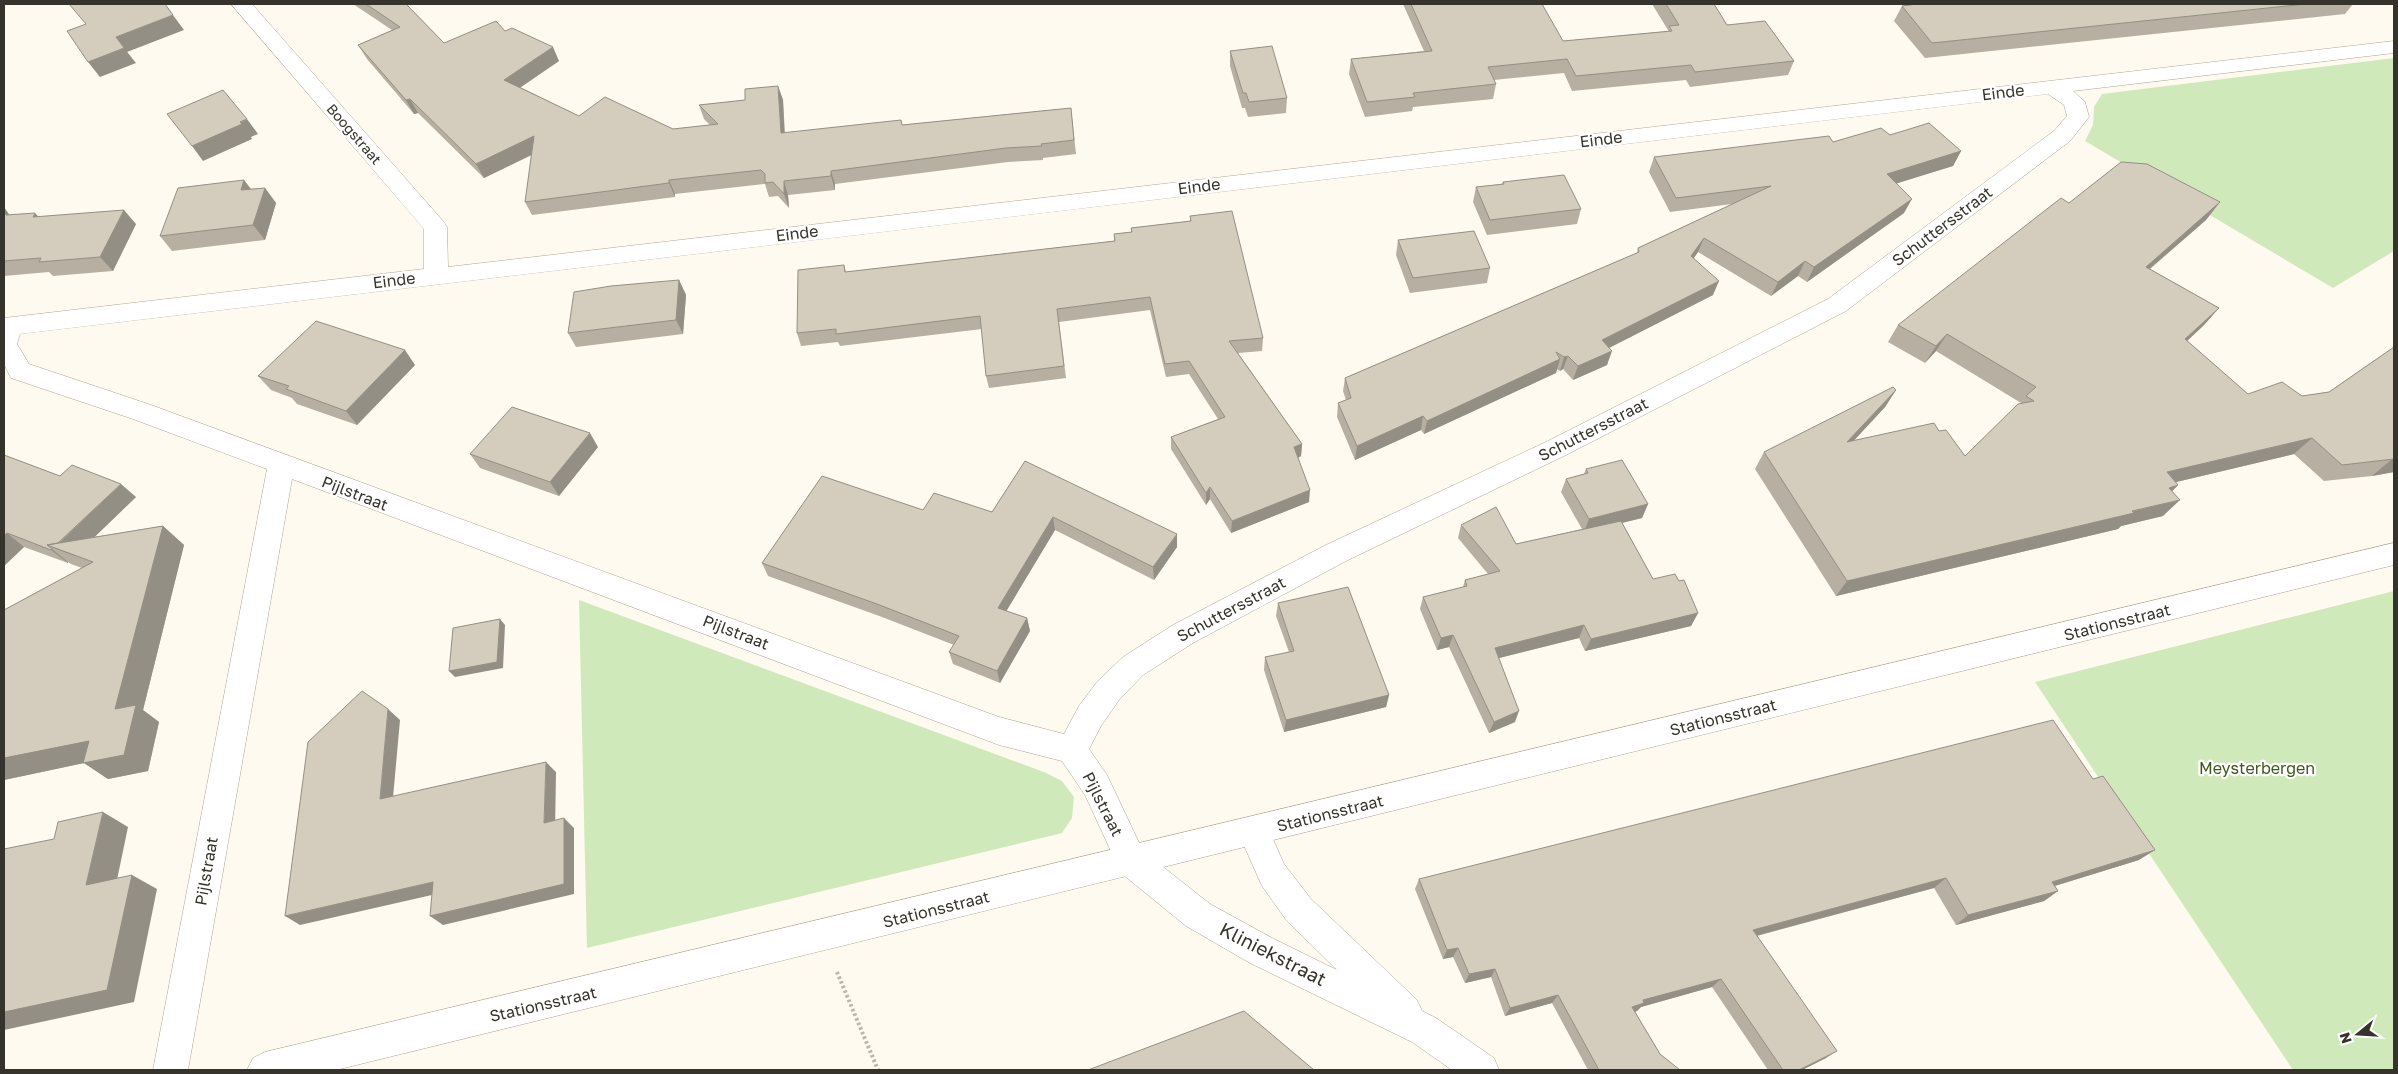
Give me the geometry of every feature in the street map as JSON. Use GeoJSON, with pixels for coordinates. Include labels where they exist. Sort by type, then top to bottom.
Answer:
{"type":"FeatureCollection","features":[{"type":"Feature","properties":{"kind":"street","name":"Boogstraat"},"geometry":{"type":"LineString","coordinates":[[242,4],[435,227],[438,251],[435,276]]}},
{"type":"Feature","properties":{"kind":"street","name":"Einde"},"geometry":{"type":"LineString","coordinates":[[6,327],[2394,47]]}},
{"type":"Feature","properties":{"kind":"street","name":"Schuttersstraat"},"geometry":{"type":"LineString","coordinates":[[1072,750],[1090,716],[1108,691],[1133,666],[1183,634],[1336,553],[1555,449],[1837,305],[2062,136],[2078,117],[2074,102],[2052,87]]}},
{"type":"Feature","properties":{"kind":"street","name":"Pijlstraat"},"geometry":{"type":"LineString","coordinates":[[6,327],[5,344],[20,371],[142,412],[999,731],[1072,750],[1096,785],[1132,862]]}},
{"type":"Feature","properties":{"kind":"street","name":"Pijlstraat"},"geometry":{"type":"LineString","coordinates":[[170,1070],[281,465]]}},
{"type":"Feature","properties":{"kind":"street","name":"Stationsstraat"},"geometry":{"type":"LineString","coordinates":[[265,1070],[1132,862],[2394,554]]}},
{"type":"Feature","properties":{"kind":"street","name":"Kliniekstraat"},"geometry":{"type":"LineString","coordinates":[[1254,832],[1272,874],[1299,910],[1424,1030]]}},
{"type":"Feature","properties":{"kind":"street","name":"Kliniekstraat"},"geometry":{"type":"LineString","coordinates":[[1132,862],[1198,915],[1262,951],[1424,1030],[1482,1070]]}},
{"type":"Feature","properties":{"kind":"path"},"geometry":{"type":"LineString","coordinates":[[822,936],[878,1070]]}},
{"type":"Feature","properties":{"kind":"green space"},"geometry":{"type":"Polygon","coordinates":[[[2394,58],[2394,251],[2333,288],[2085,141],[2093,125],[2094,107],[2102,94],[2394,58]]]}},
{"type":"Feature","properties":{"kind":"green space","name":"Meysterbergen"},"geometry":{"type":"Polygon","coordinates":[[[2394,591],[2394,1070],[2293,1070],[2035,682],[2394,591]]]}},
{"type":"Feature","properties":{"kind":"green space"},"geometry":{"type":"Polygon","coordinates":[[[579,600],[1044,772],[1062,781],[1074,797],[1072,818],[1062,833],[587,948],[579,600]]]}},
{"type":"Feature","properties":{"kind":"building"},"geometry":{"type":"Polygon","coordinates":[[[69,4],[165,4],[173,15],[116,37],[124,48],[88,62],[67,31],[86,24],[69,4]]]}},
{"type":"Feature","properties":{"kind":"building"},"geometry":{"type":"Polygon","coordinates":[[[366,4],[406,4],[444,43],[496,21],[505,31],[512,28],[553,47],[504,80],[579,116],[605,97],[673,129],[718,124],[699,105],[745,100],[745,89],[778,86],[781,133],[901,120],[902,125],[1071,108],[1074,140],[1041,144],[1042,146],[1006,148],[831,171],[831,176],[784,181],[784,194],[773,182],[765,183],[765,174],[761,170],[669,180],[669,183],[525,202],[534,136],[476,164],[410,99],[406,100],[358,45],[400,27],[366,4]]]}},
{"type":"Feature","properties":{"kind":"building"},"geometry":{"type":"Polygon","coordinates":[[[1411,4],[1542,4],[1563,41],[1672,31],[1669,26],[1679,25],[1666,4],[1714,4],[1727,25],[1765,21],[1794,61],[1695,72],[1691,65],[1576,76],[1567,59],[1488,67],[1496,84],[1413,93],[1415,97],[1367,102],[1351,59],[1432,51],[1411,4]]]}},
{"type":"Feature","properties":{"kind":"building"},"geometry":{"type":"Polygon","coordinates":[[[1917,4],[2306,4],[1932,43],[1902,6],[1917,4]]]}},
{"type":"Feature","properties":{"kind":"building"},"geometry":{"type":"Polygon","coordinates":[[[1272,46],[1287,98],[1249,102],[1246,93],[1243,93],[1230,51],[1272,46]]]}},
{"type":"Feature","properties":{"kind":"building"},"geometry":{"type":"Polygon","coordinates":[[[223,90],[247,119],[240,122],[242,124],[192,146],[167,114],[223,90]]]}},
{"type":"Feature","properties":{"kind":"building"},"geometry":{"type":"Polygon","coordinates":[[[1929,123],[1961,151],[1887,174],[1912,199],[1814,267],[1805,261],[1778,282],[1704,238],[1691,256],[1719,281],[1602,340],[1612,351],[1578,366],[1568,356],[1564,357],[1556,352],[1560,359],[1427,421],[1423,416],[1357,446],[1338,403],[1351,398],[1345,378],[1639,252],[1638,248],[1771,186],[1676,198],[1654,157],[1829,136],[1833,142],[1881,128],[1890,135],[1929,123]]]}},
{"type":"Feature","properties":{"kind":"building"},"geometry":{"type":"Polygon","coordinates":[[[2121,162],[2147,164],[2220,202],[2146,267],[2219,308],[2185,339],[2248,394],[2282,382],[2302,396],[2329,392],[2394,347],[2394,459],[2342,465],[2312,438],[2167,472],[2178,485],[2169,488],[2180,500],[2132,511],[2134,513],[1847,581],[1764,452],[1893,387],[1896,390],[1847,442],[1934,423],[1939,431],[1946,430],[1965,456],[2018,404],[2034,401],[2026,396],[2036,387],[1947,334],[1936,346],[1898,325],[2061,198],[2069,203],[2121,162]]]}},
{"type":"Feature","properties":{"kind":"building"},"geometry":{"type":"Polygon","coordinates":[[[1564,175],[1581,209],[1490,220],[1476,187],[1504,184],[1503,182],[1564,175]]]}},
{"type":"Feature","properties":{"kind":"building"},"geometry":{"type":"Polygon","coordinates":[[[244,180],[241,190],[265,188],[253,225],[160,236],[178,188],[244,180]]]}},
{"type":"Feature","properties":{"kind":"building"},"geometry":{"type":"Polygon","coordinates":[[[124,210],[100,257],[39,262],[41,258],[4,261],[4,212],[6,215],[35,213],[33,217],[124,210]]]}},
{"type":"Feature","properties":{"kind":"building"},"geometry":{"type":"Polygon","coordinates":[[[1232,211],[1263,338],[1229,341],[1302,444],[1294,447],[1310,490],[1232,521],[1210,487],[1206,493],[1171,437],[1225,417],[1189,361],[1165,364],[1150,297],[1057,309],[1064,366],[986,376],[980,316],[836,334],[836,329],[797,333],[798,270],[844,265],[845,272],[1115,241],[1114,234],[1132,232],[1131,228],[1191,221],[1190,216],[1232,211]]]}},
{"type":"Feature","properties":{"kind":"building"},"geometry":{"type":"Polygon","coordinates":[[[1474,231],[1490,268],[1413,278],[1398,240],[1474,231]]]}},
{"type":"Feature","properties":{"kind":"building"},"geometry":{"type":"Polygon","coordinates":[[[679,280],[676,320],[568,333],[574,292],[611,286],[679,280]]]}},
{"type":"Feature","properties":{"kind":"building"},"geometry":{"type":"Polygon","coordinates":[[[316,321],[405,350],[346,411],[286,389],[289,386],[258,376],[316,321]]]}},
{"type":"Feature","properties":{"kind":"building"},"geometry":{"type":"Polygon","coordinates":[[[512,407],[590,433],[550,482],[470,454],[512,407]]]}},
{"type":"Feature","properties":{"kind":"building"},"geometry":{"type":"Polygon","coordinates":[[[4,455],[60,476],[72,465],[121,484],[58,543],[47,545],[51,550],[7,533],[4,536],[4,455]]]}},
{"type":"Feature","properties":{"kind":"building"},"geometry":{"type":"Polygon","coordinates":[[[1622,460],[1648,504],[1589,519],[1566,479],[1588,473],[1586,469],[1622,460]]]}},
{"type":"Feature","properties":{"kind":"building"},"geometry":{"type":"Polygon","coordinates":[[[1025,461],[1177,534],[1153,567],[1053,517],[998,608],[1027,618],[997,671],[949,652],[959,636],[877,604],[762,563],[822,476],[923,510],[934,493],[992,512],[1025,461]]]}},
{"type":"Feature","properties":{"kind":"building"},"geometry":{"type":"Polygon","coordinates":[[[1496,507],[1516,544],[1621,521],[1653,579],[1675,574],[1679,581],[1684,580],[1698,613],[1591,639],[1584,625],[1495,648],[1519,711],[1494,722],[1453,635],[1441,638],[1423,597],[1467,586],[1465,580],[1500,571],[1461,525],[1496,507]]]}},
{"type":"Feature","properties":{"kind":"building"},"geometry":{"type":"Polygon","coordinates":[[[163,526],[115,709],[136,705],[124,755],[83,763],[89,741],[4,758],[4,610],[93,562],[47,545],[163,526]]]}},
{"type":"Feature","properties":{"kind":"building"},"geometry":{"type":"Polygon","coordinates":[[[1348,587],[1389,695],[1286,720],[1265,657],[1294,651],[1278,603],[1348,587]]]}},
{"type":"Feature","properties":{"kind":"building"},"geometry":{"type":"Polygon","coordinates":[[[500,619],[497,662],[449,671],[453,628],[500,619]]]}},
{"type":"Feature","properties":{"kind":"building"},"geometry":{"type":"Polygon","coordinates":[[[362,691],[388,709],[380,799],[546,762],[544,823],[564,818],[564,884],[430,916],[433,882],[285,916],[308,742],[362,691]]]}},
{"type":"Feature","properties":{"kind":"building"},"geometry":{"type":"Polygon","coordinates":[[[2053,720],[2093,779],[2103,776],[2155,850],[2052,882],[2058,891],[1968,915],[1946,878],[1753,930],[1837,1051],[1799,1070],[1783,1070],[1721,979],[1643,1000],[1644,1003],[1632,1007],[1660,1054],[1680,1070],[1599,1070],[1558,995],[1510,1008],[1495,969],[1469,974],[1458,948],[1447,950],[1419,879],[2053,720]]]}},
{"type":"Feature","properties":{"kind":"building"},"geometry":{"type":"Polygon","coordinates":[[[103,812],[86,885],[132,875],[107,990],[4,1012],[4,849],[54,839],[58,822],[103,812]]]}},
{"type":"Feature","properties":{"kind":"building"},"geometry":{"type":"Polygon","coordinates":[[[1244,1011],[1314,1070],[1088,1070],[1244,1011]]]}}]}
